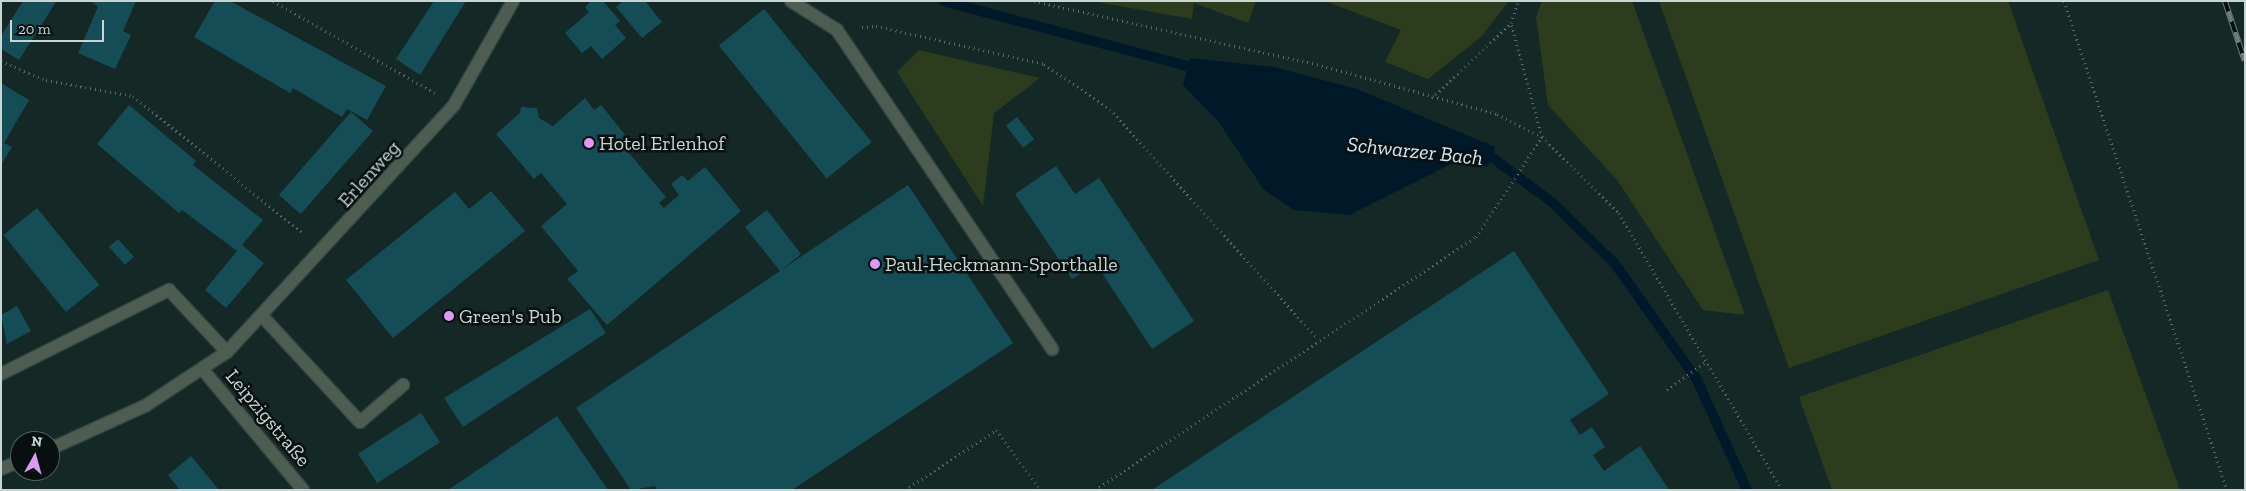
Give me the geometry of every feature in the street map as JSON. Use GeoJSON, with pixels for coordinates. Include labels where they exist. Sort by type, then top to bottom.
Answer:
{"type":"FeatureCollection","features":[{"type":"Feature","properties":{"kind":"street","name":"Erlenweg"},"geometry":{"type":"LineString","coordinates":[[60,444],[145,406],[204,371],[227,352],[263,317],[454,105],[514,1]]}},
{"type":"Feature","properties":{"kind":"street"},"geometry":{"type":"LineString","coordinates":[[791,1],[837,30],[1052,349]]}},
{"type":"Feature","properties":{"kind":"street"},"geometry":{"type":"LineString","coordinates":[[1,374],[169,290],[227,352]]}},
{"type":"Feature","properties":{"kind":"street"},"geometry":{"type":"LineString","coordinates":[[263,317],[360,422],[403,385]]}},
{"type":"Feature","properties":{"kind":"street","name":"Leipzigstraße"},"geometry":{"type":"LineString","coordinates":[[204,371],[303,490]]}},
{"type":"Feature","properties":{"kind":"path"},"geometry":{"type":"LineString","coordinates":[[273,1],[454,105]]}},
{"type":"Feature","properties":{"kind":"path"},"geometry":{"type":"LineString","coordinates":[[1034,1],[1312,63],[1432,98],[1497,114],[1542,137],[1619,213],[1782,490]]}},
{"type":"Feature","properties":{"kind":"path"},"geometry":{"type":"LineString","coordinates":[[1432,98],[1511,23],[1518,1]]}},
{"type":"Feature","properties":{"kind":"path"},"geometry":{"type":"LineString","coordinates":[[2064,1],[2227,490]]}},
{"type":"Feature","properties":{"kind":"path"},"geometry":{"type":"LineString","coordinates":[[1095,490],[1318,339],[1476,237],[1492,217],[1531,158],[1542,137],[1511,23]]}},
{"type":"Feature","properties":{"kind":"path"},"geometry":{"type":"LineString","coordinates":[[837,30],[876,26],[1044,64],[1110,109],[1318,339]]}},
{"type":"Feature","properties":{"kind":"path"},"geometry":{"type":"LineString","coordinates":[[1,61],[46,80],[133,96],[324,250]]}},
{"type":"Feature","properties":{"kind":"path"},"geometry":{"type":"LineString","coordinates":[[1667,390],[1707,361]]}},
{"type":"Feature","properties":{"kind":"path"},"geometry":{"type":"LineString","coordinates":[[906,490],[996,430],[1040,490]]}},
{"type":"Feature","properties":{"kind":"green space"},"geometry":{"type":"Polygon","coordinates":[[[1092,1],[1256,1],[1248,23],[1194,3],[1192,19],[1092,1]]]}},
{"type":"Feature","properties":{"kind":"green space"},"geometry":{"type":"Polygon","coordinates":[[[1325,1],[1509,1],[1481,37],[1428,79],[1385,62],[1401,30],[1325,1]]]}},
{"type":"Feature","properties":{"kind":"green space"},"geometry":{"type":"Polygon","coordinates":[[[1542,1],[1632,1],[1745,315],[1703,310],[1617,180],[1548,105],[1536,17],[1542,1]]]}},
{"type":"Feature","properties":{"kind":"green space"},"geometry":{"type":"Polygon","coordinates":[[[1659,1],[2008,1],[2099,260],[1789,368],[1659,1]]]}},
{"type":"Feature","properties":{"kind":"green space"},"geometry":{"type":"Polygon","coordinates":[[[919,50],[1040,78],[994,113],[983,206],[897,72],[919,50]]]}},
{"type":"Feature","properties":{"kind":"green space"},"geometry":{"type":"Polygon","coordinates":[[[2108,290],[2180,490],[1832,490],[1799,397],[2108,290]]]}},
{"type":"Feature","properties":{"kind":"water"},"geometry":{"type":"Polygon","coordinates":[[[1190,58],[1274,67],[1357,89],[1495,147],[1493,158],[1487,167],[1468,162],[1449,165],[1349,215],[1294,210],[1264,190],[1218,121],[1183,85],[1190,58]]]}},
{"type":"Feature","properties":{"kind":"building"},"geometry":{"type":"Polygon","coordinates":[[[23,1],[56,2],[19,60],[1,49],[1,36],[23,1]]]}},
{"type":"Feature","properties":{"kind":"building"},"geometry":{"type":"Polygon","coordinates":[[[91,1],[136,1],[123,31],[131,35],[115,69],[78,53],[98,7],[91,1]]]}},
{"type":"Feature","properties":{"kind":"building"},"geometry":{"type":"Polygon","coordinates":[[[215,1],[230,1],[386,86],[367,120],[347,109],[342,117],[293,88],[290,93],[194,37],[215,1]]]}},
{"type":"Feature","properties":{"kind":"building"},"geometry":{"type":"Polygon","coordinates":[[[434,1],[466,1],[420,75],[396,59],[434,1]]]}},
{"type":"Feature","properties":{"kind":"building"},"geometry":{"type":"Polygon","coordinates":[[[591,1],[603,1],[620,21],[615,25],[626,38],[602,59],[591,46],[582,53],[565,33],[589,12],[585,7],[591,1]]]}},
{"type":"Feature","properties":{"kind":"building"},"geometry":{"type":"Polygon","coordinates":[[[623,1],[645,1],[662,22],[642,38],[616,7],[623,1]]]}},
{"type":"Feature","properties":{"kind":"building"},"geometry":{"type":"Polygon","coordinates":[[[764,9],[872,142],[827,178],[719,46],[764,9]]]}},
{"type":"Feature","properties":{"kind":"building"},"geometry":{"type":"Polygon","coordinates":[[[1,83],[29,100],[4,143],[12,147],[1,165],[1,83]]]}},
{"type":"Feature","properties":{"kind":"building"},"geometry":{"type":"Polygon","coordinates":[[[585,98],[594,110],[601,105],[635,147],[628,152],[666,197],[659,203],[664,208],[679,195],[671,184],[682,175],[688,181],[705,167],[741,211],[607,325],[567,279],[578,271],[541,226],[567,204],[541,173],[534,179],[496,134],[520,113],[521,107],[537,108],[539,118],[553,126],[585,98]]]}},
{"type":"Feature","properties":{"kind":"building"},"geometry":{"type":"Polygon","coordinates":[[[129,105],[196,161],[193,165],[263,220],[242,245],[264,263],[226,308],[205,290],[237,251],[182,210],[179,213],[97,144],[129,105]]]}},
{"type":"Feature","properties":{"kind":"building"},"geometry":{"type":"Polygon","coordinates":[[[351,112],[373,131],[301,214],[279,195],[351,112]]]}},
{"type":"Feature","properties":{"kind":"building"},"geometry":{"type":"Polygon","coordinates":[[[1017,117],[1034,139],[1023,148],[1006,126],[1017,117]]]}},
{"type":"Feature","properties":{"kind":"building"},"geometry":{"type":"Polygon","coordinates":[[[1056,166],[1075,194],[1099,178],[1194,321],[1152,349],[1096,264],[1072,279],[1015,194],[1056,166]]]}},
{"type":"Feature","properties":{"kind":"building","name":"Paul-Heckmann-Sporthalle"},"geometry":{"type":"Polygon","coordinates":[[[908,185],[1013,343],[792,490],[657,490],[655,486],[631,490],[576,408],[780,271],[745,227],[767,210],[801,254],[781,270],[908,185]]]}},
{"type":"Feature","properties":{"kind":"building"},"geometry":{"type":"Polygon","coordinates":[[[491,191],[525,231],[393,338],[346,280],[455,192],[469,209],[491,191]]]}},
{"type":"Feature","properties":{"kind":"building"},"geometry":{"type":"Polygon","coordinates":[[[37,208],[99,285],[66,312],[4,235],[37,208]]]}},
{"type":"Feature","properties":{"kind":"building"},"geometry":{"type":"Polygon","coordinates":[[[118,239],[134,257],[125,265],[109,247],[118,239]]]}},
{"type":"Feature","properties":{"kind":"building"},"geometry":{"type":"Polygon","coordinates":[[[1514,251],[1609,394],[1570,420],[1580,435],[1592,427],[1605,447],[1593,455],[1604,471],[1640,446],[1669,490],[1152,490],[1514,251]]]}},
{"type":"Feature","properties":{"kind":"building"},"geometry":{"type":"Polygon","coordinates":[[[17,306],[31,331],[7,344],[1,315],[17,306]]]}},
{"type":"Feature","properties":{"kind":"building"},"geometry":{"type":"Polygon","coordinates":[[[590,309],[606,333],[463,427],[444,398],[590,309]]]}},
{"type":"Feature","properties":{"kind":"building"},"geometry":{"type":"Polygon","coordinates":[[[421,413],[440,442],[377,483],[358,454],[421,413]]]}},
{"type":"Feature","properties":{"kind":"building"},"geometry":{"type":"Polygon","coordinates":[[[557,416],[608,490],[448,490],[557,416]]]}},
{"type":"Feature","properties":{"kind":"building"},"geometry":{"type":"Polygon","coordinates":[[[191,456],[219,490],[180,490],[168,475],[191,456]]]}},
{"type":"Feature","properties":{"kind":"waterway","name":"Schwarzer Bach"},"geometry":{"type":"LineString","coordinates":[[943,1],[1187,66],[1198,74]]}},
{"type":"Feature","properties":{"kind":"waterway","name":"Schwarzer Bach"},"geometry":{"type":"LineString","coordinates":[[1481,156],[1493,158],[1553,203],[1615,264],[1696,378],[1747,490]]}},
{"type":"Feature","properties":{"kind":"railway"},"geometry":{"type":"LineString","coordinates":[[2225,1],[2245,61]]}},
{"type":"Feature","properties":{"kind":"place","name":"Hotel Erlenhof"},"geometry":{"type":"Point","coordinates":[589,143]}},
{"type":"Feature","properties":{"kind":"place","name":"Paul-Heckmann-Sporthalle"},"geometry":{"type":"Point","coordinates":[875,264]}},
{"type":"Feature","properties":{"kind":"place","name":"Green's Pub"},"geometry":{"type":"Point","coordinates":[449,316]}}]}
